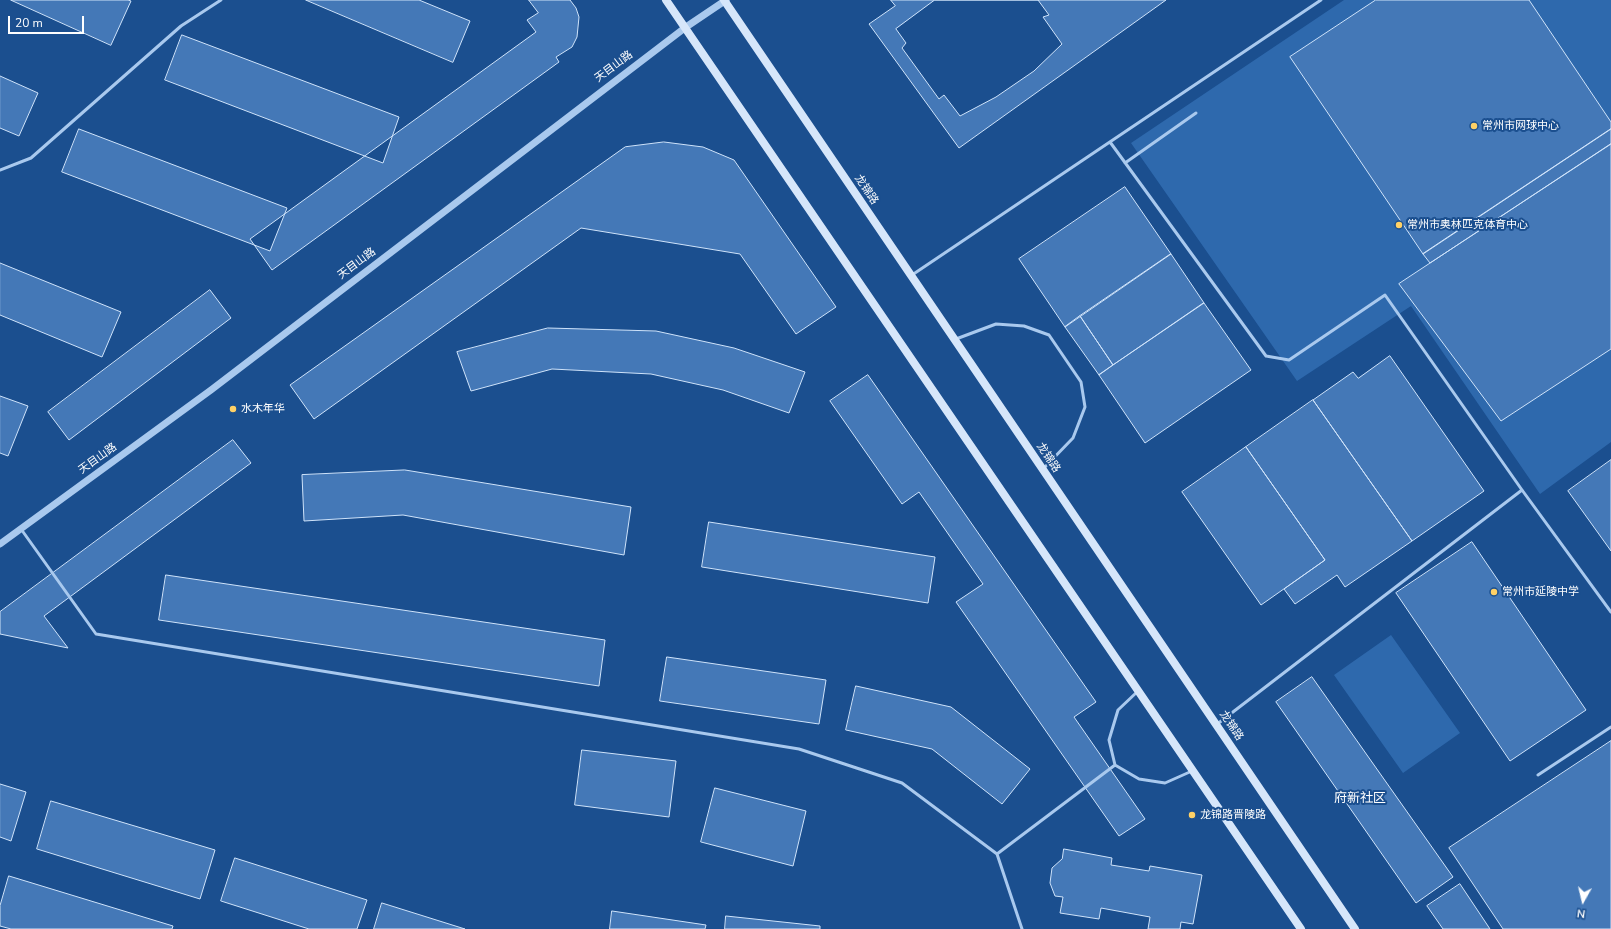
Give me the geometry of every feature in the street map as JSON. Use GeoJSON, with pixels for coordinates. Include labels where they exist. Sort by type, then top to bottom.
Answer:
{"type":"FeatureCollection","features":[{"type":"Feature","properties":{"kind":"main road"},"geometry":{"type":"LineString","coordinates":[[666,0],[686,27],[1301,929]]}},
{"type":"Feature","properties":{"kind":"main road","name":"龙锦路"},"geometry":{"type":"LineString","coordinates":[[725,0],[954,340],[1355,929]]}},
{"type":"Feature","properties":{"kind":"street","name":"天目山路"},"geometry":{"type":"LineString","coordinates":[[0,544],[211,390],[686,27],[725,0]]}},
{"type":"Feature","properties":{"kind":"lane"},"geometry":{"type":"LineString","coordinates":[[0,170],[30,158],[181,26],[221,0]]}},
{"type":"Feature","properties":{"kind":"lane"},"geometry":{"type":"LineString","coordinates":[[911,276],[1321,0]]}},
{"type":"Feature","properties":{"kind":"lane"},"geometry":{"type":"LineString","coordinates":[[1125,163],[1196,112]]}},
{"type":"Feature","properties":{"kind":"lane"},"geometry":{"type":"LineString","coordinates":[[1110,142],[1266,356],[1289,360],[1384,294],[1522,490],[1611,612]]}},
{"type":"Feature","properties":{"kind":"lane"},"geometry":{"type":"LineString","coordinates":[[954,340],[996,324],[1024,326],[1049,335],[1081,382],[1085,407],[1073,438],[1043,470]]}},
{"type":"Feature","properties":{"kind":"lane"},"geometry":{"type":"LineString","coordinates":[[1216,725],[1522,490]]}},
{"type":"Feature","properties":{"kind":"lane"},"geometry":{"type":"LineString","coordinates":[[21,529],[96,634],[799,749],[902,783],[998,854],[1022,929]]}},
{"type":"Feature","properties":{"kind":"lane"},"geometry":{"type":"LineString","coordinates":[[1138,690],[1118,710],[1109,740],[1115,764],[1139,779],[1165,783],[1193,771]]}},
{"type":"Feature","properties":{"kind":"lane"},"geometry":{"type":"LineString","coordinates":[[1538,775],[1611,728]]}},
{"type":"Feature","properties":{"kind":"lane"},"geometry":{"type":"LineString","coordinates":[[998,854],[1115,764]]}},
{"type":"Feature","properties":{"kind":"shaded area","name":"常州市奥林匹克体育中心"},"geometry":{"type":"Polygon","coordinates":[[[1344,0],[1611,0],[1611,442],[1540,494],[1411,306],[1297,381],[1131,143],[1344,0]]]}},
{"type":"Feature","properties":{"kind":"shaded area"},"geometry":{"type":"Polygon","coordinates":[[[1391,635],[1460,733],[1403,773],[1334,675],[1391,635]]]}},
{"type":"Feature","properties":{"kind":"building"},"geometry":{"type":"Polygon","coordinates":[[[11,0],[128,0],[131,1],[111,45],[11,0]]]}},
{"type":"Feature","properties":{"kind":"building"},"geometry":{"type":"Polygon","coordinates":[[[306,0],[419,0],[470,21],[453,62],[306,0]]]}},
{"type":"Feature","properties":{"kind":"building"},"geometry":{"type":"Polygon","coordinates":[[[529,0],[570,0],[576,8],[579,17],[577,37],[572,47],[556,57],[559,62],[272,270],[250,239],[536,32],[527,20],[538,13],[529,0]]]}},
{"type":"Feature","properties":{"kind":"building"},"geometry":{"type":"Polygon","coordinates":[[[891,0],[1166,0],[959,148],[869,24],[895,6],[891,0]]]}},
{"type":"Feature","properties":{"kind":"building"},"geometry":{"type":"Polygon","coordinates":[[[935,0],[1038,0],[1049,15],[1043,17],[1062,44],[1034,71],[996,97],[960,116],[944,95],[939,99],[902,48],[906,43],[896,29],[935,0]]]}},
{"type":"Feature","properties":{"kind":"building","name":"常州市网球中心"},"geometry":{"type":"Polygon","coordinates":[[[1376,0],[1529,0],[1611,122],[1611,129],[1423,254],[1290,57],[1376,0]]]}},
{"type":"Feature","properties":{"kind":"building"},"geometry":{"type":"Polygon","coordinates":[[[182,35],[399,117],[383,163],[165,80],[182,35]]]}},
{"type":"Feature","properties":{"kind":"building"},"geometry":{"type":"Polygon","coordinates":[[[0,76],[38,93],[19,136],[0,128],[0,76]]]}},
{"type":"Feature","properties":{"kind":"building"},"geometry":{"type":"Polygon","coordinates":[[[79,129],[287,208],[270,251],[62,172],[79,129]]]}},
{"type":"Feature","properties":{"kind":"building"},"geometry":{"type":"Polygon","coordinates":[[[1611,129],[1611,144],[1430,263],[1423,254],[1611,129]]]}},
{"type":"Feature","properties":{"kind":"building"},"geometry":{"type":"Polygon","coordinates":[[[664,142],[703,147],[734,160],[836,307],[796,334],[740,254],[581,228],[314,419],[290,385],[625,147],[664,142]]]}},
{"type":"Feature","properties":{"kind":"building"},"geometry":{"type":"Polygon","coordinates":[[[1611,144],[1611,349],[1501,421],[1399,284],[1611,144]]]}},
{"type":"Feature","properties":{"kind":"building"},"geometry":{"type":"Polygon","coordinates":[[[1125,187],[1171,254],[1065,327],[1019,259],[1125,187]]]}},
{"type":"Feature","properties":{"kind":"building"},"geometry":{"type":"Polygon","coordinates":[[[1171,254],[1204,303],[1113,365],[1080,316],[1171,254]]]}},
{"type":"Feature","properties":{"kind":"building"},"geometry":{"type":"Polygon","coordinates":[[[0,263],[121,312],[102,357],[0,315],[0,263]]]}},
{"type":"Feature","properties":{"kind":"building"},"geometry":{"type":"Polygon","coordinates":[[[210,290],[231,318],[69,440],[48,412],[210,290]]]}},
{"type":"Feature","properties":{"kind":"building"},"geometry":{"type":"Polygon","coordinates":[[[1204,303],[1251,370],[1145,443],[1099,375],[1204,303]]]}},
{"type":"Feature","properties":{"kind":"building"},"geometry":{"type":"Polygon","coordinates":[[[1080,316],[1113,365],[1099,375],[1065,327],[1080,316]]]}},
{"type":"Feature","properties":{"kind":"building"},"geometry":{"type":"Polygon","coordinates":[[[548,328],[656,331],[734,348],[805,372],[789,413],[723,390],[651,374],[552,369],[471,391],[457,352],[548,328]]]}},
{"type":"Feature","properties":{"kind":"building"},"geometry":{"type":"Polygon","coordinates":[[[1390,356],[1484,491],[1412,541],[1313,400],[1353,372],[1358,378],[1390,356]]]}},
{"type":"Feature","properties":{"kind":"building"},"geometry":{"type":"Polygon","coordinates":[[[868,375],[1096,702],[1074,717],[1145,819],[1119,836],[956,602],[983,584],[919,492],[902,504],[830,401],[868,375]]]}},
{"type":"Feature","properties":{"kind":"building"},"geometry":{"type":"Polygon","coordinates":[[[0,396],[28,406],[8,456],[0,453],[0,396]]]}},
{"type":"Feature","properties":{"kind":"building"},"geometry":{"type":"Polygon","coordinates":[[[1313,400],[1412,541],[1345,587],[1337,575],[1295,604],[1284,589],[1325,560],[1246,447],[1313,400]]]}},
{"type":"Feature","properties":{"kind":"building"},"geometry":{"type":"Polygon","coordinates":[[[233,440],[251,463],[44,616],[68,648],[0,634],[0,612],[233,440]]]}},
{"type":"Feature","properties":{"kind":"building"},"geometry":{"type":"Polygon","coordinates":[[[1246,447],[1325,560],[1261,605],[1182,492],[1246,447]]]}},
{"type":"Feature","properties":{"kind":"building"},"geometry":{"type":"Polygon","coordinates":[[[1611,460],[1611,551],[1568,491],[1611,460]]]}},
{"type":"Feature","properties":{"kind":"building"},"geometry":{"type":"Polygon","coordinates":[[[405,470],[631,507],[624,555],[403,515],[304,521],[302,475],[405,470]]]}},
{"type":"Feature","properties":{"kind":"building"},"geometry":{"type":"Polygon","coordinates":[[[709,522],[935,557],[928,603],[702,567],[709,522]]]}},
{"type":"Feature","properties":{"kind":"building"},"geometry":{"type":"Polygon","coordinates":[[[1472,542],[1586,710],[1510,761],[1396,593],[1472,542]]]}},
{"type":"Feature","properties":{"kind":"building"},"geometry":{"type":"Polygon","coordinates":[[[166,575],[605,640],[599,686],[159,620],[166,575]]]}},
{"type":"Feature","properties":{"kind":"building"},"geometry":{"type":"Polygon","coordinates":[[[667,657],[826,680],[819,724],[660,701],[667,657]]]}},
{"type":"Feature","properties":{"kind":"building"},"geometry":{"type":"Polygon","coordinates":[[[1312,677],[1453,877],[1416,903],[1276,702],[1312,677]]]}},
{"type":"Feature","properties":{"kind":"building"},"geometry":{"type":"Polygon","coordinates":[[[856,686],[951,707],[1030,769],[1002,804],[932,749],[846,730],[856,686]]]}},
{"type":"Feature","properties":{"kind":"building"},"geometry":{"type":"Polygon","coordinates":[[[1611,741],[1611,929],[1503,929],[1449,848],[1611,741]]]}},
{"type":"Feature","properties":{"kind":"building"},"geometry":{"type":"Polygon","coordinates":[[[582,750],[676,761],[669,817],[575,805],[582,750]]]}},
{"type":"Feature","properties":{"kind":"building"},"geometry":{"type":"Polygon","coordinates":[[[0,784],[26,792],[11,841],[0,837],[0,784]]]}},
{"type":"Feature","properties":{"kind":"building"},"geometry":{"type":"Polygon","coordinates":[[[715,788],[806,811],[793,866],[701,842],[715,788]]]}},
{"type":"Feature","properties":{"kind":"building"},"geometry":{"type":"Polygon","coordinates":[[[51,801],[215,850],[200,899],[37,849],[51,801]]]}},
{"type":"Feature","properties":{"kind":"building"},"geometry":{"type":"Polygon","coordinates":[[[1064,849],[1112,858],[1111,865],[1149,871],[1150,866],[1202,875],[1193,924],[1181,922],[1180,929],[1148,929],[1150,917],[1101,908],[1099,919],[1060,913],[1063,897],[1055,896],[1050,883],[1052,868],[1062,859],[1064,849]]]}},
{"type":"Feature","properties":{"kind":"building"},"geometry":{"type":"Polygon","coordinates":[[[235,858],[367,900],[357,929],[309,929],[221,901],[235,858]]]}},
{"type":"Feature","properties":{"kind":"building"},"geometry":{"type":"Polygon","coordinates":[[[9,876],[173,926],[172,929],[11,929],[0,926],[0,906],[9,876]]]}},
{"type":"Feature","properties":{"kind":"building"},"geometry":{"type":"Polygon","coordinates":[[[1460,884],[1490,929],[1443,929],[1427,906],[1460,884]]]}},
{"type":"Feature","properties":{"kind":"building"},"geometry":{"type":"Polygon","coordinates":[[[382,903],[465,929],[374,929],[382,903]]]}},
{"type":"Feature","properties":{"kind":"building"},"geometry":{"type":"Polygon","coordinates":[[[612,911],[706,925],[705,929],[610,929],[612,911]]]}},
{"type":"Feature","properties":{"kind":"building"},"geometry":{"type":"Polygon","coordinates":[[[726,916],[820,926],[820,929],[725,929],[726,916]]]}},
{"type":"Feature","properties":{"kind":"place","name":"常州市网球中心"},"geometry":{"type":"Point","coordinates":[1474,126]}},
{"type":"Feature","properties":{"kind":"place","name":"常州市奥林匹克体育中心"},"geometry":{"type":"Point","coordinates":[1399,225]}},
{"type":"Feature","properties":{"kind":"place","name":"水木年华"},"geometry":{"type":"Point","coordinates":[233,409]}},
{"type":"Feature","properties":{"kind":"place","name":"常州市延陵中学"},"geometry":{"type":"Point","coordinates":[1494,592]}},
{"type":"Feature","properties":{"kind":"place","name":"龙锦路晋陵路"},"geometry":{"type":"Point","coordinates":[1192,815]}},
{"type":"Feature","properties":{"kind":"district","name":"府新社区"},"geometry":{"type":"Point","coordinates":[1360,799]}}]}
